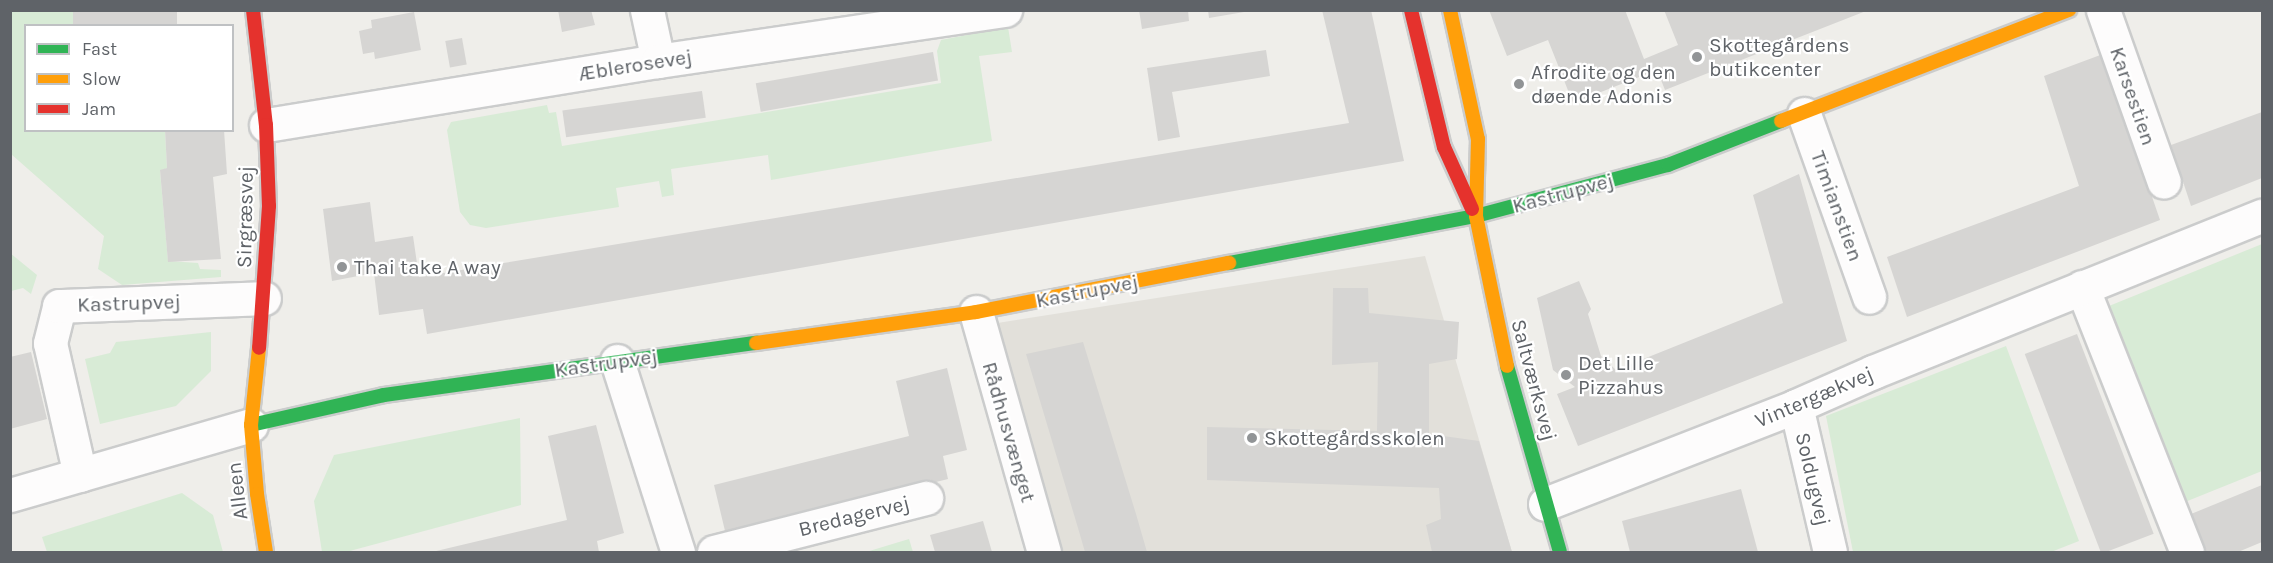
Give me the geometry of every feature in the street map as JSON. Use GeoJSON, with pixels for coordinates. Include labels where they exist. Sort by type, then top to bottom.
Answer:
{"type":"FeatureCollection","features":[{"type":"Feature","properties":{"kind":"street","name":"Sirgræsvej"},"geometry":{"type":"LineString","coordinates":[[251,424],[264,298],[269,206],[266,125],[253,10]]}},
{"type":"Feature","properties":{"kind":"street"},"geometry":{"type":"LineString","coordinates":[[647,10],[658,61]]}},
{"type":"Feature","properties":{"kind":"street","name":"Æblerosevej"},"geometry":{"type":"LineString","coordinates":[[266,125],[658,61],[1005,10]]}},
{"type":"Feature","properties":{"kind":"street","name":"Saltværksvej"},"geometry":{"type":"LineString","coordinates":[[1411,10],[1444,147],[1476,216]]}},
{"type":"Feature","properties":{"kind":"street","name":"Saltværksvej"},"geometry":{"type":"LineString","coordinates":[[1450,10],[1478,139],[1476,216],[1502,348],[1560,552]]}},
{"type":"Feature","properties":{"kind":"street","name":"Kastrupvej"},"geometry":{"type":"LineString","coordinates":[[10,495],[251,424],[384,395],[976,312],[1476,216],[1668,165],[2069,10]]}},
{"type":"Feature","properties":{"kind":"street","name":"Karsestien"},"geometry":{"type":"LineString","coordinates":[[2103,10],[2164,182]]}},
{"type":"Feature","properties":{"kind":"street","name":"Timianstien"},"geometry":{"type":"LineString","coordinates":[[1804,114],[1869,297]]}},
{"type":"Feature","properties":{"kind":"street","name":"Vintergækvej"},"geometry":{"type":"LineString","coordinates":[[1545,504],[1796,406],[1873,372],[2262,216]]}},
{"type":"Feature","properties":{"kind":"street"},"geometry":{"type":"LineString","coordinates":[[2082,287],[2187,552]]}},
{"type":"Feature","properties":{"kind":"street","name":"Kastrupvej"},"geometry":{"type":"LineString","coordinates":[[80,475],[50,343],[59,306],[264,298]]}},
{"type":"Feature","properties":{"kind":"street","name":"Rådhusvænget"},"geometry":{"type":"LineString","coordinates":[[976,312],[1044,552]]}},
{"type":"Feature","properties":{"kind":"street"},"geometry":{"type":"LineString","coordinates":[[617,362],[678,552]]}},
{"type":"Feature","properties":{"kind":"street","name":"Soldugvej"},"geometry":{"type":"LineString","coordinates":[[1796,406],[1830,552]]}},
{"type":"Feature","properties":{"kind":"street","name":"Alleen"},"geometry":{"type":"LineString","coordinates":[[251,424],[256,494],[266,552]]}},
{"type":"Feature","properties":{"kind":"street","name":"Bredagervej"},"geometry":{"type":"LineString","coordinates":[[714,552],[926,498]]}},
{"type":"Feature","properties":{"kind":"shaded area","name":"Skottegårdsskolen"},"geometry":{"type":"Polygon","coordinates":[[[1425,256],[1512,552],[1062,552],[991,324],[1425,256]]]}},
{"type":"Feature","properties":{"kind":"green space"},"geometry":{"type":"Polygon","coordinates":[[[11,11],[73,11],[76,24],[24,24],[24,132],[165,132],[167,168],[160,171],[168,261],[198,263],[200,269],[221,270],[221,277],[122,285],[98,269],[104,236],[11,154],[11,11]]]}},
{"type":"Feature","properties":{"kind":"green space"},"geometry":{"type":"Polygon","coordinates":[[[1008,27],[1012,52],[979,56],[992,141],[771,180],[768,155],[671,169],[674,195],[662,197],[659,181],[616,188],[619,207],[486,228],[470,225],[460,212],[447,130],[451,122],[547,105],[549,113],[556,112],[562,146],[941,83],[937,51],[941,40],[1008,27]]]}},
{"type":"Feature","properties":{"kind":"green space"},"geometry":{"type":"Polygon","coordinates":[[[2262,244],[2262,471],[2180,504],[2104,308],[2262,244]]]}},
{"type":"Feature","properties":{"kind":"green space"},"geometry":{"type":"Polygon","coordinates":[[[10,253],[37,275],[31,294],[23,288],[11,291],[10,253]]]}},
{"type":"Feature","properties":{"kind":"green space"},"geometry":{"type":"Polygon","coordinates":[[[211,332],[211,371],[176,406],[100,424],[85,359],[110,353],[116,342],[211,332]]]}},
{"type":"Feature","properties":{"kind":"green space"},"geometry":{"type":"Polygon","coordinates":[[[2006,346],[2079,541],[2051,552],[1853,552],[1826,416],[2006,346]]]}},
{"type":"Feature","properties":{"kind":"green space"},"geometry":{"type":"Polygon","coordinates":[[[520,418],[521,505],[346,552],[322,552],[314,501],[334,455],[520,418]]]}},
{"type":"Feature","properties":{"kind":"green space"},"geometry":{"type":"Polygon","coordinates":[[[182,493],[213,515],[223,552],[47,552],[42,537],[182,493]]]}},
{"type":"Feature","properties":{"kind":"green space"},"geometry":{"type":"Polygon","coordinates":[[[909,539],[913,552],[866,552],[909,539]]]}},
{"type":"Feature","properties":{"kind":"building"},"geometry":{"type":"Polygon","coordinates":[[[73,10],[177,10],[177,24],[73,24],[73,10]]]}},
{"type":"Feature","properties":{"kind":"building"},"geometry":{"type":"Polygon","coordinates":[[[558,10],[591,10],[595,25],[562,32],[558,10]]]}},
{"type":"Feature","properties":{"kind":"building"},"geometry":{"type":"Polygon","coordinates":[[[1139,10],[1188,10],[1189,21],[1142,29],[1139,10]]]}},
{"type":"Feature","properties":{"kind":"building"},"geometry":{"type":"Polygon","coordinates":[[[1208,10],[1244,10],[1244,12],[1209,18],[1208,10]]]}},
{"type":"Feature","properties":{"kind":"building"},"geometry":{"type":"Polygon","coordinates":[[[1322,10],[1371,10],[1404,161],[427,334],[423,309],[379,315],[374,273],[332,281],[323,209],[370,202],[375,242],[413,236],[419,277],[1349,123],[1322,10]]]}},
{"type":"Feature","properties":{"kind":"building","name":"Skottegårdens butikcenter"},"geometry":{"type":"Polygon","coordinates":[[[1489,10],[1625,10],[1644,59],[1678,45],[1664,10],[1866,11],[1665,90],[1657,70],[1573,103],[1548,40],[1507,56],[1489,10]]]}},
{"type":"Feature","properties":{"kind":"building"},"geometry":{"type":"Polygon","coordinates":[[[414,12],[421,50],[375,59],[374,52],[363,54],[359,31],[372,28],[371,20],[414,12]]]}},
{"type":"Feature","properties":{"kind":"building"},"geometry":{"type":"Polygon","coordinates":[[[462,38],[467,65],[450,68],[445,41],[462,38]]]}},
{"type":"Feature","properties":{"kind":"building"},"geometry":{"type":"Polygon","coordinates":[[[1266,50],[1270,76],[1172,92],[1180,137],[1158,141],[1147,68],[1266,50]]]}},
{"type":"Feature","properties":{"kind":"building"},"geometry":{"type":"Polygon","coordinates":[[[933,52],[938,81],[761,112],[756,83],[933,52]]]}},
{"type":"Feature","properties":{"kind":"building"},"geometry":{"type":"Polygon","coordinates":[[[2103,54],[2160,220],[1907,317],[1887,257],[2079,186],[2044,76],[2103,54]]]}},
{"type":"Feature","properties":{"kind":"building"},"geometry":{"type":"Polygon","coordinates":[[[702,91],[706,118],[566,137],[562,111],[702,91]]]}},
{"type":"Feature","properties":{"kind":"building"},"geometry":{"type":"Polygon","coordinates":[[[2262,112],[2262,178],[2191,206],[2171,145],[2262,112]]]}},
{"type":"Feature","properties":{"kind":"building"},"geometry":{"type":"Polygon","coordinates":[[[165,132],[224,132],[227,174],[213,177],[221,259],[168,262],[160,170],[167,168],[165,132]]]}},
{"type":"Feature","properties":{"kind":"building"},"geometry":{"type":"Polygon","coordinates":[[[1799,174],[1847,341],[1578,446],[1557,394],[1575,387],[1553,370],[1537,298],[1579,281],[1591,309],[1588,314],[1601,356],[1616,370],[1783,303],[1753,195],[1799,174]]]}},
{"type":"Feature","properties":{"kind":"building"},"geometry":{"type":"Polygon","coordinates":[[[1333,288],[1368,288],[1369,313],[1459,322],[1457,359],[1429,364],[1429,434],[1479,441],[1512,552],[1432,552],[1426,525],[1441,519],[1439,488],[1207,480],[1207,427],[1377,431],[1378,362],[1332,365],[1333,288]]]}},
{"type":"Feature","properties":{"kind":"building"},"geometry":{"type":"Polygon","coordinates":[[[2077,334],[2154,534],[2106,552],[2101,552],[2025,354],[2077,334]]]}},
{"type":"Feature","properties":{"kind":"building"},"geometry":{"type":"Polygon","coordinates":[[[1083,342],[1147,552],[1085,552],[1026,354],[1083,342]]]}},
{"type":"Feature","properties":{"kind":"building"},"geometry":{"type":"Polygon","coordinates":[[[31,352],[47,419],[10,429],[10,357],[31,352]]]}},
{"type":"Feature","properties":{"kind":"building"},"geometry":{"type":"Polygon","coordinates":[[[947,368],[967,450],[943,456],[948,479],[726,535],[714,485],[909,436],[896,381],[947,368]]]}},
{"type":"Feature","properties":{"kind":"building"},"geometry":{"type":"Polygon","coordinates":[[[596,425],[624,533],[597,541],[599,552],[432,552],[567,520],[548,436],[596,425]]]}},
{"type":"Feature","properties":{"kind":"building"},"geometry":{"type":"Polygon","coordinates":[[[2262,485],[2262,542],[2238,552],[2206,552],[2191,514],[2262,485]]]}},
{"type":"Feature","properties":{"kind":"building"},"geometry":{"type":"Polygon","coordinates":[[[1741,489],[1758,552],[1630,552],[1622,521],[1741,489]]]}},
{"type":"Feature","properties":{"kind":"building"},"geometry":{"type":"Polygon","coordinates":[[[983,521],[992,552],[935,552],[930,535],[983,521]]]}},
{"type":"Feature","properties":{"kind":"traffic: fast"},"geometry":{"type":"LineString","coordinates":[[1229,263],[1476,216],[1668,165],[1781,121]]}},
{"type":"Feature","properties":{"kind":"traffic: fast"},"geometry":{"type":"LineString","coordinates":[[251,425],[384,395],[756,343]]}},
{"type":"Feature","properties":{"kind":"traffic: fast"},"geometry":{"type":"LineString","coordinates":[[1507,366],[1560,552]]}},
{"type":"Feature","properties":{"kind":"traffic: slow"},"geometry":{"type":"LineString","coordinates":[[1450,10],[1478,139],[1476,216],[1507,366]]}},
{"type":"Feature","properties":{"kind":"traffic: slow"},"geometry":{"type":"LineString","coordinates":[[1781,121],[2069,10]]}},
{"type":"Feature","properties":{"kind":"traffic: slow"},"geometry":{"type":"LineString","coordinates":[[756,343],[976,312],[1229,263]]}},
{"type":"Feature","properties":{"kind":"traffic: slow"},"geometry":{"type":"LineString","coordinates":[[259,348],[251,425],[257,494],[266,552]]}},
{"type":"Feature","properties":{"kind":"traffic: jam"},"geometry":{"type":"LineString","coordinates":[[253,10],[266,125],[269,206],[259,348]]}},
{"type":"Feature","properties":{"kind":"traffic: jam"},"geometry":{"type":"LineString","coordinates":[[1411,10],[1444,147],[1472,209]]}},
{"type":"Feature","properties":{"kind":"place","name":"Skottegårdens butikcenter"},"geometry":{"type":"Point","coordinates":[1697,57]}},
{"type":"Feature","properties":{"kind":"place","name":"Afrodite og den døende Adonis"},"geometry":{"type":"Point","coordinates":[1519,84]}},
{"type":"Feature","properties":{"kind":"place","name":"Thai take A way"},"geometry":{"type":"Point","coordinates":[342,267]}},
{"type":"Feature","properties":{"kind":"place","name":"Det Lille Pizzahus"},"geometry":{"type":"Point","coordinates":[1566,375]}},
{"type":"Feature","properties":{"kind":"place","name":"Skottegårdsskolen"},"geometry":{"type":"Point","coordinates":[1252,438]}}]}
